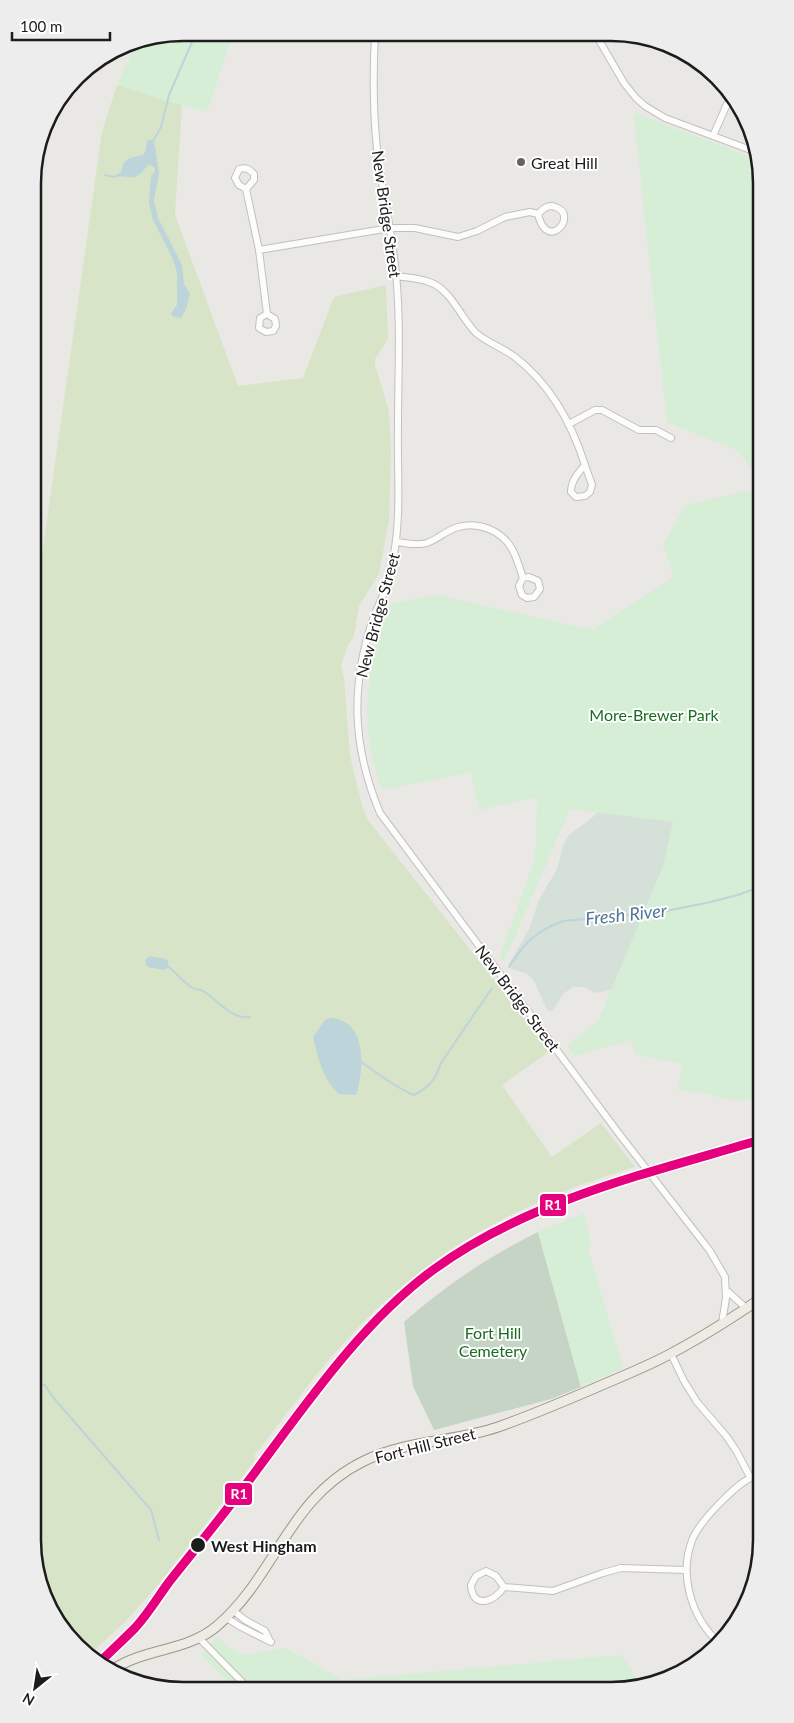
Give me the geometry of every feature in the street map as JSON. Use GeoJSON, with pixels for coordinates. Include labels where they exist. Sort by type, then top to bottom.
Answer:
{"type":"FeatureCollection","features":[{"type":"Feature","properties":{"kind":"main road","name":"Fort Hill Street"},"geometry":{"type":"LineString","coordinates":[[119,1666],[134,1658],[200,1638],[227,1618],[268,1565],[293,1524],[309,1503],[348,1469],[380,1454],[504,1424],[587,1392],[670,1354],[752,1304]]}},
{"type":"Feature","properties":{"kind":"street","name":"New Bridge Street"},"geometry":{"type":"LineString","coordinates":[[375,41],[374,91],[377,141],[396,276],[400,346],[398,426],[400,470],[396,542],[389,579],[374,616],[359,672],[357,696],[361,756],[380,813],[642,1164],[710,1251],[725,1277],[726,1290],[722,1323]]}},
{"type":"Feature","properties":{"kind":"street"},"geometry":{"type":"LineString","coordinates":[[600,41],[624,83],[641,103],[665,118],[748,149]]}},
{"type":"Feature","properties":{"kind":"street"},"geometry":{"type":"LineString","coordinates":[[713,136],[727,103]]}},
{"type":"Feature","properties":{"kind":"street"},"geometry":{"type":"LineString","coordinates":[[246,189],[259,250],[267,314]]}},
{"type":"Feature","properties":{"kind":"street"},"geometry":{"type":"LineString","coordinates":[[548,206],[554,206],[560,208],[565,219],[560,229],[549,231],[540,224],[538,214],[548,206]]}},
{"type":"Feature","properties":{"kind":"street"},"geometry":{"type":"LineString","coordinates":[[259,250],[390,228],[415,228],[458,237],[476,232],[505,217],[530,212],[538,214]]}},
{"type":"Feature","properties":{"kind":"street"},"geometry":{"type":"LineString","coordinates":[[396,276],[434,284],[446,294],[476,332],[514,356],[534,373],[545,386],[569,424],[585,465],[592,486],[590,492],[585,496],[576,497],[571,487],[575,477],[585,465]]}},
{"type":"Feature","properties":{"kind":"street"},"geometry":{"type":"LineString","coordinates":[[569,424],[595,410],[602,410],[639,430],[656,430],[671,438]]}},
{"type":"Feature","properties":{"kind":"street"},"geometry":{"type":"LineString","coordinates":[[396,542],[418,544],[428,542],[459,526],[478,525],[497,532],[506,540],[513,550],[523,578]]}},
{"type":"Feature","properties":{"kind":"street"},"geometry":{"type":"LineString","coordinates":[[726,1290],[746,1308]]}},
{"type":"Feature","properties":{"kind":"street"},"geometry":{"type":"LineString","coordinates":[[670,1354],[697,1402],[737,1452],[750,1477],[728,1495],[703,1522],[694,1538],[686,1570],[688,1585],[698,1615],[713,1637]]}},
{"type":"Feature","properties":{"kind":"street"},"geometry":{"type":"LineString","coordinates":[[504,1587],[553,1590],[621,1568],[686,1570]]}},
{"type":"Feature","properties":{"kind":"street"},"geometry":{"type":"LineString","coordinates":[[486,1571],[496,1576],[504,1587],[495,1598],[486,1602],[478,1599],[473,1594],[471,1585],[476,1576],[486,1571]]}},
{"type":"Feature","properties":{"kind":"street"},"geometry":{"type":"LineString","coordinates":[[227,1618],[271,1642],[265,1631],[245,1620],[234,1610]]}},
{"type":"Feature","properties":{"kind":"street"},"geometry":{"type":"LineString","coordinates":[[200,1638],[242,1682]]}},
{"type":"Feature","properties":{"kind":"green space"},"geometry":{"type":"Polygon","coordinates":[[[230,41],[207,112],[117,85],[133,51],[165,42],[230,41]]]}},
{"type":"Feature","properties":{"kind":"green space"},"geometry":{"type":"Polygon","coordinates":[[[117,85],[182,105],[175,215],[238,386],[303,378],[334,297],[386,285],[388,339],[375,359],[375,365],[389,411],[391,451],[389,520],[379,574],[359,606],[354,636],[348,645],[341,665],[344,678],[350,756],[363,809],[368,820],[550,1051],[502,1085],[552,1157],[601,1123],[635,1167],[556,1195],[519,1211],[483,1230],[449,1251],[416,1275],[384,1302],[340,1347],[315,1377],[254,1456],[256,1459],[157,1586],[125,1622],[95,1650],[77,1633],[60,1611],[46,1576],[42,1558],[41,1539],[42,558],[102,132],[117,85]]]}},
{"type":"Feature","properties":{"kind":"green space"},"geometry":{"type":"Polygon","coordinates":[[[635,113],[750,157],[753,184],[753,470],[738,451],[667,422],[634,118],[635,113]]]}},
{"type":"Feature","properties":{"kind":"green space","name":"More-Brewer Park"},"geometry":{"type":"Polygon","coordinates":[[[753,490],[752,1100],[725,1099],[706,1093],[678,1090],[682,1064],[636,1055],[631,1040],[575,1056],[567,1045],[598,1021],[663,866],[673,822],[570,809],[504,962],[500,956],[533,864],[536,847],[537,797],[479,810],[471,772],[382,790],[369,741],[367,718],[370,674],[390,604],[436,595],[592,630],[674,577],[663,544],[686,505],[753,490]]]}},
{"type":"Feature","properties":{"kind":"green space"},"geometry":{"type":"Polygon","coordinates":[[[584,1213],[592,1247],[588,1249],[623,1368],[581,1387],[538,1232],[584,1213]]]}},
{"type":"Feature","properties":{"kind":"green space","name":"Fort Hill Cemetery"},"geometry":{"type":"Polygon","coordinates":[[[538,1232],[581,1387],[551,1399],[434,1430],[413,1386],[404,1322],[468,1272],[538,1232]]]}},
{"type":"Feature","properties":{"kind":"green space"},"geometry":{"type":"Polygon","coordinates":[[[218,1637],[227,1646],[244,1655],[286,1648],[343,1680],[621,1655],[638,1679],[610,1682],[229,1682],[200,1654],[218,1637]]]}},
{"type":"Feature","properties":{"kind":"shaded area"},"geometry":{"type":"Polygon","coordinates":[[[684,804],[668,854],[616,989],[596,993],[584,987],[573,987],[564,993],[552,1011],[547,1010],[534,981],[526,973],[511,969],[509,964],[529,929],[539,900],[557,869],[563,846],[569,835],[593,817],[602,807],[684,804]]]}},
{"type":"Feature","properties":{"kind":"water"},"geometry":{"type":"Polygon","coordinates":[[[152,140],[155,146],[159,174],[154,200],[158,218],[182,265],[184,284],[190,294],[186,309],[181,318],[172,316],[171,313],[177,305],[177,272],[172,257],[153,220],[149,203],[151,177],[155,168],[149,164],[137,176],[117,177],[121,172],[124,162],[130,158],[143,155],[146,150],[147,141],[152,140]]]}},
{"type":"Feature","properties":{"kind":"water"},"geometry":{"type":"Polygon","coordinates":[[[331,1018],[343,1021],[352,1028],[357,1037],[360,1048],[361,1073],[356,1095],[339,1094],[329,1082],[319,1061],[313,1037],[325,1020],[331,1018]]]}},
{"type":"Feature","properties":{"kind":"waterway"},"geometry":{"type":"LineString","coordinates":[[152,143],[161,127],[169,95],[193,41]]}},
{"type":"Feature","properties":{"kind":"waterway"},"geometry":{"type":"LineString","coordinates":[[105,175],[115,177],[119,174]]}},
{"type":"Feature","properties":{"kind":"waterway","name":"Fresh River"},"geometry":{"type":"LineString","coordinates":[[509,967],[520,951],[532,939],[545,929],[563,921],[661,912],[706,903],[752,889]]}},
{"type":"Feature","properties":{"kind":"waterway"},"geometry":{"type":"LineString","coordinates":[[151,962],[163,964]]}},
{"type":"Feature","properties":{"kind":"waterway"},"geometry":{"type":"LineString","coordinates":[[167,966],[191,987],[204,992],[226,1010],[238,1016],[250,1017]]}},
{"type":"Feature","properties":{"kind":"waterway","name":"Fresh River"},"geometry":{"type":"LineString","coordinates":[[361,1062],[407,1092],[414,1095],[420,1092],[437,1074],[441,1063],[492,988]]}},
{"type":"Feature","properties":{"kind":"waterway"},"geometry":{"type":"LineString","coordinates":[[42,1385],[45,1385],[52,1396],[151,1510],[159,1540]]}},
{"type":"Feature","properties":{"kind":"transit line","name":"R1"},"geometry":{"type":"LineString","coordinates":[[104,1658],[144,1617],[334,1368],[381,1315],[433,1270],[470,1246],[509,1225],[549,1207],[633,1177],[752,1142]]}},
{"type":"Feature","properties":{"kind":"place","name":"Great Hill"},"geometry":{"type":"Point","coordinates":[521,162]}},
{"type":"Feature","properties":{"kind":"place","name":"West Hingham"},"geometry":{"type":"Point","coordinates":[198,1545]}}]}
